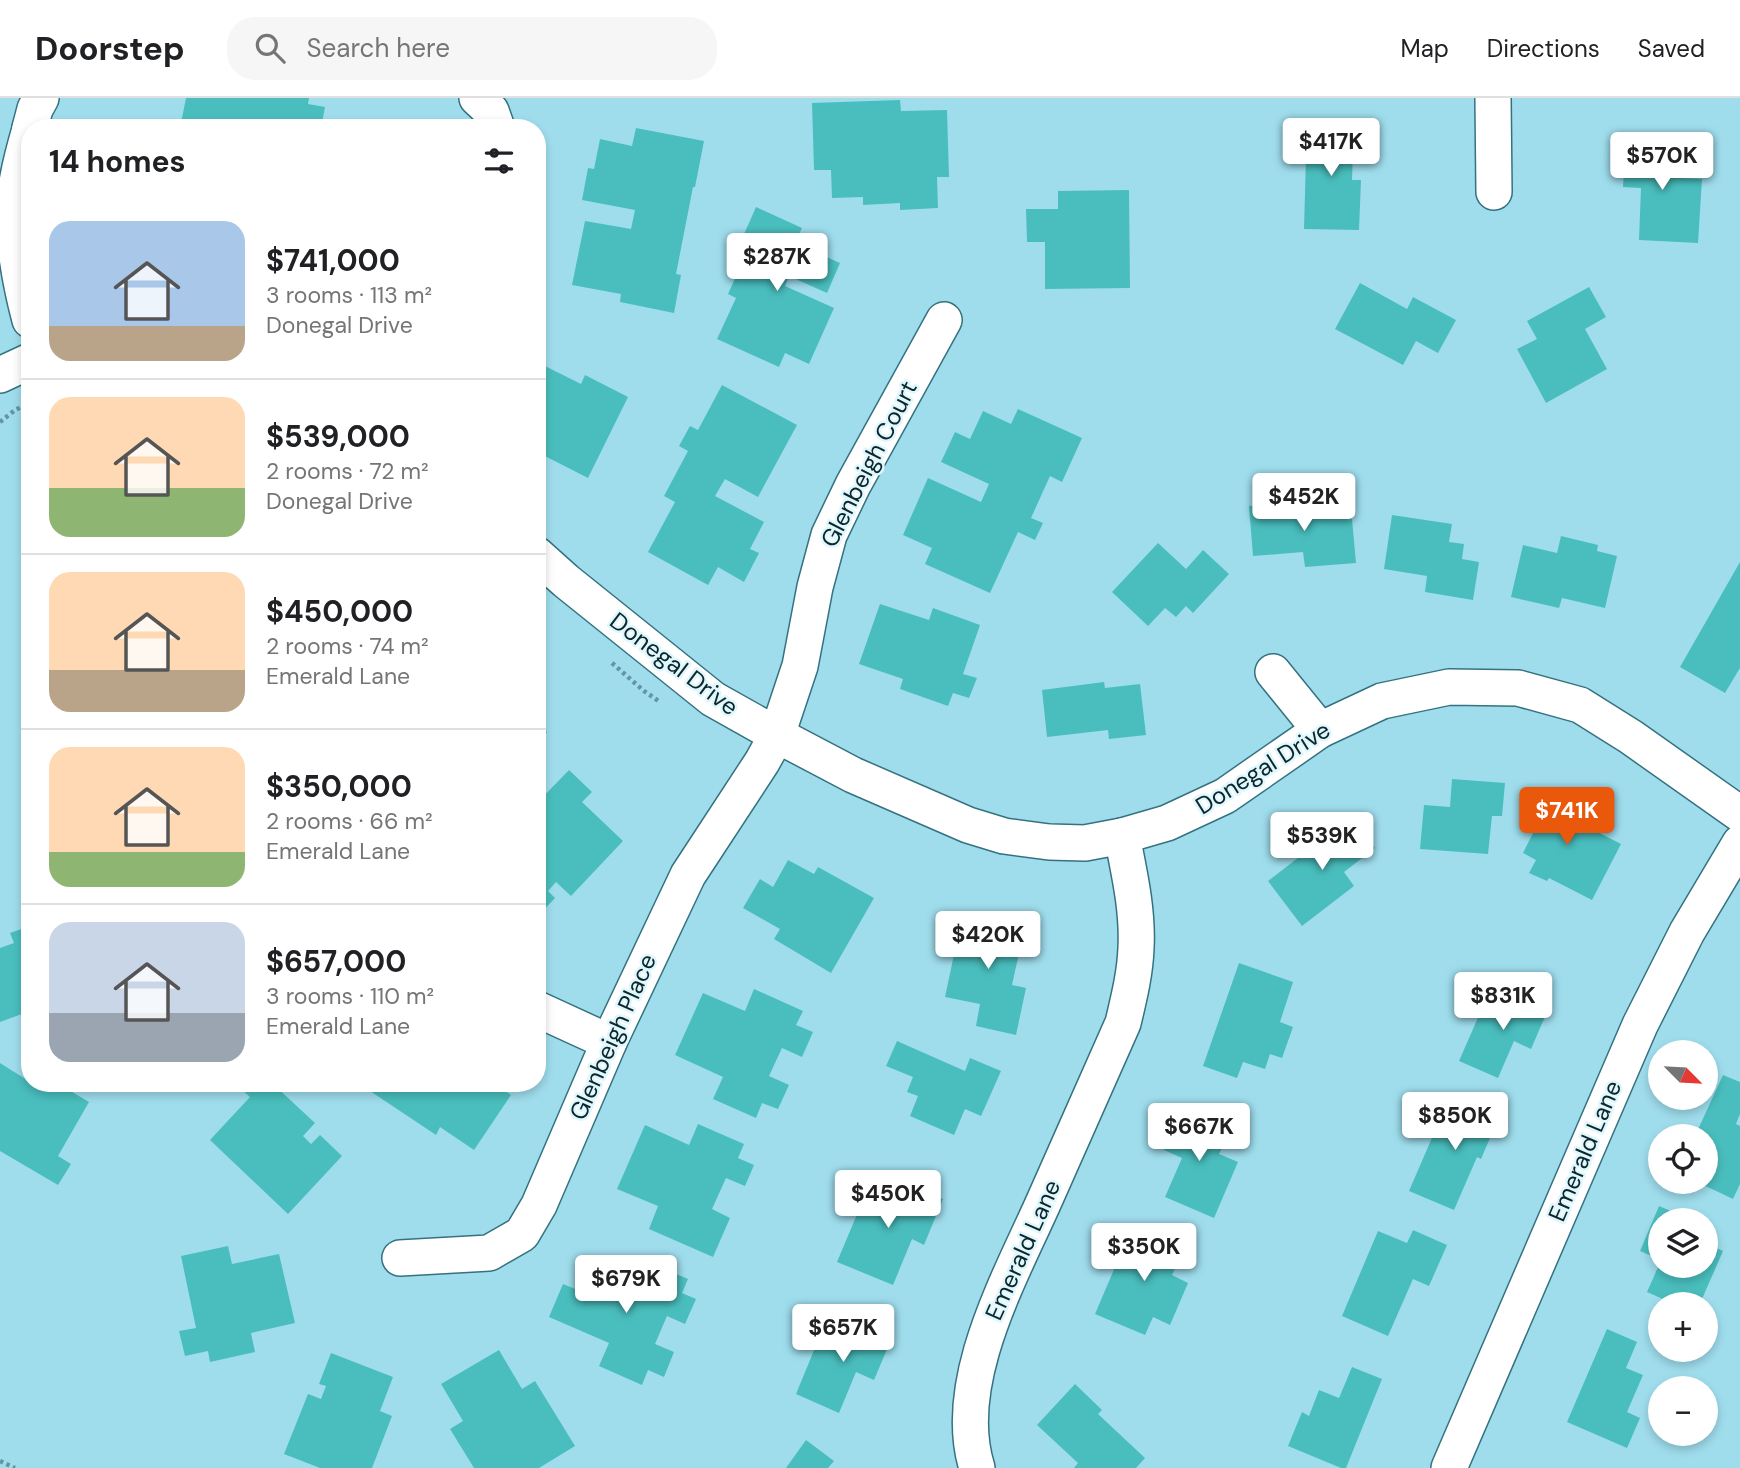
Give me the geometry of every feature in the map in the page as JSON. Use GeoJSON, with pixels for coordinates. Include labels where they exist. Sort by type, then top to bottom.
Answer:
{"type":"FeatureCollection","features":[{"type":"Feature","properties":{"kind":"street"},"geometry":{"type":"LineString","coordinates":[[32,119],[41,98]]}},
{"type":"Feature","properties":{"kind":"street"},"geometry":{"type":"LineString","coordinates":[[477,98],[491,111],[494,119]]}},
{"type":"Feature","properties":{"kind":"street"},"geometry":{"type":"LineString","coordinates":[[1493,98],[1494,192]]}},
{"type":"Feature","properties":{"kind":"street"},"geometry":{"type":"LineString","coordinates":[[21,162],[14,225],[21,283]]}},
{"type":"Feature","properties":{"kind":"street","name":"Glenbeigh Court"},"geometry":{"type":"LineString","coordinates":[[777,735],[800,666],[815,587],[829,535],[853,485],[944,320]]}},
{"type":"Feature","properties":{"kind":"street"},"geometry":{"type":"LineString","coordinates":[[0,375],[21,364]]}},
{"type":"Feature","properties":{"kind":"street","name":"Donegal Drive"},"geometry":{"type":"LineString","coordinates":[[546,563],[713,699],[853,775],[968,825],[1004,836],[1049,842],[1085,843],[1167,823],[1225,796],[1320,730],[1382,701],[1448,687],[1518,688],[1580,705],[1632,737],[1740,814]]}},
{"type":"Feature","properties":{"kind":"street"},"geometry":{"type":"LineString","coordinates":[[1273,672],[1320,730]]}},
{"type":"Feature","properties":{"kind":"street","name":"Glenbeigh Place"},"geometry":{"type":"LineString","coordinates":[[400,1258],[489,1253],[522,1234],[539,1205],[609,1042],[688,875],[777,735]]}},
{"type":"Feature","properties":{"kind":"street","name":"Emerald Lane"},"geometry":{"type":"LineString","coordinates":[[977,1468],[970,1427],[975,1376],[987,1330],[1123,1023],[1132,986],[1136,947],[1134,904],[1122,835]]}},
{"type":"Feature","properties":{"kind":"street","name":"Emerald Lane"},"geometry":{"type":"LineString","coordinates":[[1448,1468],[1640,1025],[1687,932],[1740,843]]}},
{"type":"Feature","properties":{"kind":"street"},"geometry":{"type":"LineString","coordinates":[[546,1013],[609,1042]]}},
{"type":"Feature","properties":{"kind":"path"},"geometry":{"type":"LineString","coordinates":[[0,422],[21,407]]}},
{"type":"Feature","properties":{"kind":"path"},"geometry":{"type":"LineString","coordinates":[[0,1461],[15,1468]]}},
{"type":"Feature","properties":{"kind":"building"},"geometry":{"type":"Polygon","coordinates":[[[186,98],[309,98],[308,104],[325,107],[323,119],[182,119],[186,98]]]}},
{"type":"Feature","properties":{"kind":"building"},"geometry":{"type":"Polygon","coordinates":[[[900,100],[901,111],[947,110],[949,177],[937,177],[938,208],[900,210],[900,203],[863,205],[863,197],[832,198],[831,170],[814,170],[812,103],[900,100]]]}},
{"type":"Feature","properties":{"kind":"building"},"geometry":{"type":"Polygon","coordinates":[[[1307,121],[1354,122],[1352,180],[1361,180],[1359,230],[1304,229],[1307,121]]]}},
{"type":"Feature","properties":{"kind":"building"},"geometry":{"type":"Polygon","coordinates":[[[636,128],[704,141],[676,274],[681,275],[674,313],[620,302],[621,294],[572,285],[585,221],[631,229],[635,210],[582,200],[588,168],[594,169],[600,139],[632,146],[636,128]]]}},
{"type":"Feature","properties":{"kind":"building"},"geometry":{"type":"Polygon","coordinates":[[[1626,136],[1667,138],[1665,163],[1682,164],[1682,178],[1702,179],[1698,243],[1639,240],[1641,188],[1623,187],[1626,136]]]}},
{"type":"Feature","properties":{"kind":"building"},"geometry":{"type":"Polygon","coordinates":[[[1129,190],[1130,288],[1045,289],[1045,242],[1027,242],[1026,209],[1058,209],[1058,191],[1129,190]]]}},
{"type":"Feature","properties":{"kind":"building"},"geometry":{"type":"Polygon","coordinates":[[[756,207],[802,228],[795,243],[840,263],[827,293],[789,276],[785,286],[834,308],[809,364],[785,353],[779,367],[717,339],[736,298],[728,294],[746,254],[737,250],[756,207]]]}},
{"type":"Feature","properties":{"kind":"building"},"geometry":{"type":"Polygon","coordinates":[[[1360,283],[1407,309],[1413,297],[1456,320],[1438,353],[1416,341],[1403,365],[1335,329],[1360,283]]]}},
{"type":"Feature","properties":{"kind":"building"},"geometry":{"type":"Polygon","coordinates":[[[1589,287],[1606,317],[1585,329],[1607,369],[1546,403],[1517,349],[1537,339],[1527,321],[1589,287]]]}},
{"type":"Feature","properties":{"kind":"building"},"geometry":{"type":"Polygon","coordinates":[[[546,366],[581,384],[585,375],[628,397],[588,478],[546,457],[546,366]]]}},
{"type":"Feature","properties":{"kind":"building"},"geometry":{"type":"Polygon","coordinates":[[[722,385],[797,425],[758,497],[725,479],[715,496],[764,522],[750,549],[759,553],[744,582],[718,567],[708,585],[648,552],[675,502],[664,496],[688,451],[679,446],[690,426],[698,430],[722,385]]]}},
{"type":"Feature","properties":{"kind":"building"},"geometry":{"type":"Polygon","coordinates":[[[1018,409],[1082,438],[1062,482],[1050,476],[1031,518],[1043,523],[1035,540],[1018,532],[990,593],[925,564],[932,548],[903,535],[928,478],[981,502],[989,484],[941,462],[955,432],[970,439],[983,411],[1011,424],[1018,409]]]}},
{"type":"Feature","properties":{"kind":"building"},"geometry":{"type":"Polygon","coordinates":[[[1316,501],[1316,511],[1351,508],[1356,563],[1305,567],[1303,552],[1253,556],[1249,506],[1316,501]]]}},
{"type":"Feature","properties":{"kind":"building"},"geometry":{"type":"Polygon","coordinates":[[[1392,515],[1452,524],[1449,542],[1464,544],[1462,559],[1479,562],[1473,600],[1425,592],[1427,576],[1384,569],[1392,515]]]}},
{"type":"Feature","properties":{"kind":"building"},"geometry":{"type":"Polygon","coordinates":[[[1561,536],[1598,545],[1597,551],[1617,556],[1605,608],[1562,598],[1559,608],[1511,597],[1523,545],[1557,553],[1561,536]]]}},
{"type":"Feature","properties":{"kind":"building"},"geometry":{"type":"Polygon","coordinates":[[[1158,543],[1186,569],[1203,550],[1229,574],[1193,613],[1186,606],[1176,617],[1165,608],[1148,626],[1112,592],[1158,543]]]}},
{"type":"Feature","properties":{"kind":"building"},"geometry":{"type":"Polygon","coordinates":[[[1740,562],[1740,668],[1725,693],[1680,667],[1740,562]]]}},
{"type":"Feature","properties":{"kind":"building"},"geometry":{"type":"Polygon","coordinates":[[[880,604],[929,620],[933,608],[980,625],[963,674],[977,678],[969,698],[953,693],[948,706],[900,689],[903,679],[859,664],[880,604]]]}},
{"type":"Feature","properties":{"kind":"building"},"geometry":{"type":"Polygon","coordinates":[[[1104,682],[1105,688],[1140,684],[1146,735],[1109,739],[1108,730],[1047,737],[1042,690],[1104,682]]]}},
{"type":"Feature","properties":{"kind":"building"},"geometry":{"type":"Polygon","coordinates":[[[569,770],[592,792],[582,802],[623,841],[571,896],[556,882],[548,891],[555,898],[546,908],[546,794],[569,770]]]}},
{"type":"Feature","properties":{"kind":"building"},"geometry":{"type":"Polygon","coordinates":[[[1452,779],[1505,783],[1502,816],[1492,816],[1488,854],[1420,849],[1424,805],[1450,807],[1452,779]]]}},
{"type":"Feature","properties":{"kind":"building"},"geometry":{"type":"Polygon","coordinates":[[[1538,790],[1580,812],[1576,821],[1621,844],[1592,900],[1549,878],[1547,881],[1529,873],[1536,860],[1523,853],[1535,829],[1522,822],[1538,790]]]}},
{"type":"Feature","properties":{"kind":"building"},"geometry":{"type":"Polygon","coordinates":[[[1351,817],[1375,848],[1344,872],[1354,886],[1302,926],[1268,881],[1351,817]]]}},
{"type":"Feature","properties":{"kind":"building"},"geometry":{"type":"Polygon","coordinates":[[[788,860],[814,874],[818,867],[874,898],[831,973],[774,939],[780,929],[743,908],[760,879],[773,887],[788,860]]]}},
{"type":"Feature","properties":{"kind":"building"},"geometry":{"type":"Polygon","coordinates":[[[963,912],[1025,926],[1012,985],[1026,988],[1016,1035],[976,1026],[980,1004],[945,997],[963,912]]]}},
{"type":"Feature","properties":{"kind":"building"},"geometry":{"type":"Polygon","coordinates":[[[21,929],[21,1014],[0,1022],[0,948],[14,943],[10,933],[21,929]]]}},
{"type":"Feature","properties":{"kind":"building"},"geometry":{"type":"Polygon","coordinates":[[[1239,963],[1293,982],[1280,1022],[1293,1027],[1282,1058],[1270,1054],[1265,1069],[1243,1062],[1237,1078],[1203,1066],[1239,963]]]}},
{"type":"Feature","properties":{"kind":"building"},"geometry":{"type":"Polygon","coordinates":[[[754,989],[803,1011],[796,1025],[813,1032],[802,1057],[782,1048],[769,1076],[789,1085],[778,1109],[762,1103],[756,1118],[713,1099],[723,1077],[675,1055],[703,993],[745,1011],[754,989]]]}},
{"type":"Feature","properties":{"kind":"building"},"geometry":{"type":"Polygon","coordinates":[[[1519,991],[1550,1005],[1531,1049],[1514,1041],[1498,1078],[1459,1061],[1487,997],[1512,1008],[1519,991]]]}},
{"type":"Feature","properties":{"kind":"building"},"geometry":{"type":"Polygon","coordinates":[[[897,1041],[965,1071],[970,1058],[1001,1071],[981,1116],[965,1109],[954,1135],[910,1116],[918,1096],[907,1092],[913,1077],[886,1066],[897,1041]]]}},
{"type":"Feature","properties":{"kind":"building"},"geometry":{"type":"Polygon","coordinates":[[[0,1063],[21,1076],[21,1092],[72,1092],[89,1102],[58,1156],[71,1164],[58,1185],[0,1151],[0,1063]]]}},
{"type":"Feature","properties":{"kind":"building"},"geometry":{"type":"Polygon","coordinates":[[[1723,1075],[1740,1082],[1740,1114],[1736,1124],[1740,1126],[1740,1184],[1733,1199],[1718,1192],[1718,1124],[1701,1124],[1707,1110],[1718,1110],[1718,1086],[1723,1075]]]}},
{"type":"Feature","properties":{"kind":"building"},"geometry":{"type":"Polygon","coordinates":[[[244,1092],[282,1092],[315,1123],[303,1136],[311,1144],[320,1135],[342,1156],[288,1214],[210,1140],[250,1097],[244,1092]]]}},
{"type":"Feature","properties":{"kind":"building"},"geometry":{"type":"Polygon","coordinates":[[[372,1092],[506,1092],[511,1095],[474,1150],[440,1127],[436,1135],[372,1092]]]}},
{"type":"Feature","properties":{"kind":"building"},"geometry":{"type":"Polygon","coordinates":[[[1463,1093],[1502,1110],[1481,1159],[1477,1157],[1454,1210],[1409,1191],[1441,1117],[1452,1121],[1463,1093]]]}},
{"type":"Feature","properties":{"kind":"building"},"geometry":{"type":"Polygon","coordinates":[[[1183,1105],[1219,1121],[1212,1135],[1225,1141],[1219,1154],[1238,1162],[1214,1218],[1165,1197],[1182,1158],[1164,1150],[1183,1105]]]}},
{"type":"Feature","properties":{"kind":"building"},"geometry":{"type":"Polygon","coordinates":[[[698,1124],[744,1144],[738,1158],[754,1165],[745,1186],[726,1178],[712,1209],[730,1218],[713,1257],[649,1229],[658,1206],[617,1189],[645,1125],[689,1145],[698,1124]]]}},
{"type":"Feature","properties":{"kind":"building"},"geometry":{"type":"Polygon","coordinates":[[[871,1181],[904,1195],[909,1184],[943,1199],[924,1245],[912,1239],[893,1285],[837,1262],[871,1181]]]}},
{"type":"Feature","properties":{"kind":"building"},"geometry":{"type":"Polygon","coordinates":[[[1133,1225],[1185,1247],[1172,1275],[1188,1283],[1170,1325],[1153,1317],[1145,1335],[1095,1314],[1133,1225]]]}},
{"type":"Feature","properties":{"kind":"building"},"geometry":{"type":"Polygon","coordinates":[[[1413,1230],[1447,1245],[1429,1286],[1413,1279],[1388,1336],[1342,1316],[1378,1231],[1407,1243],[1413,1230]]]}},
{"type":"Feature","properties":{"kind":"building"},"geometry":{"type":"Polygon","coordinates":[[[1648,1232],[1648,1254],[1640,1251],[1648,1232]]]}},
{"type":"Feature","properties":{"kind":"building"},"geometry":{"type":"Polygon","coordinates":[[[228,1246],[232,1264],[279,1254],[295,1323],[251,1333],[255,1352],[210,1362],[208,1351],[185,1356],[179,1331],[196,1328],[181,1256],[228,1246]]]}},
{"type":"Feature","properties":{"kind":"building"},"geometry":{"type":"Polygon","coordinates":[[[1718,1249],[1723,1251],[1718,1262],[1718,1249]]]}},
{"type":"Feature","properties":{"kind":"building"},"geometry":{"type":"Polygon","coordinates":[[[588,1260],[634,1280],[643,1260],[688,1279],[682,1293],[696,1299],[685,1324],[667,1316],[655,1344],[674,1352],[664,1377],[648,1370],[642,1385],[599,1366],[609,1343],[549,1317],[563,1284],[575,1289],[588,1260]]]}},
{"type":"Feature","properties":{"kind":"building"},"geometry":{"type":"Polygon","coordinates":[[[1653,1278],[1711,1278],[1705,1292],[1647,1292],[1653,1278]]]}},
{"type":"Feature","properties":{"kind":"building"},"geometry":{"type":"Polygon","coordinates":[[[858,1320],[893,1335],[874,1380],[856,1372],[839,1413],[796,1394],[822,1331],[849,1342],[858,1320]]]}},
{"type":"Feature","properties":{"kind":"building"},"geometry":{"type":"Polygon","coordinates":[[[1607,1329],[1637,1342],[1626,1368],[1643,1375],[1627,1412],[1640,1418],[1627,1448],[1567,1422],[1607,1329]]]}},
{"type":"Feature","properties":{"kind":"building"},"geometry":{"type":"Polygon","coordinates":[[[499,1350],[522,1389],[535,1381],[575,1446],[539,1468],[474,1468],[450,1429],[463,1421],[441,1384],[499,1350]]]}},
{"type":"Feature","properties":{"kind":"building"},"geometry":{"type":"Polygon","coordinates":[[[331,1353],[393,1377],[380,1411],[392,1416],[372,1468],[320,1468],[284,1454],[308,1394],[321,1399],[326,1386],[319,1384],[331,1353]]]}},
{"type":"Feature","properties":{"kind":"building"},"geometry":{"type":"Polygon","coordinates":[[[1352,1367],[1382,1379],[1346,1468],[1288,1446],[1302,1412],[1309,1416],[1319,1390],[1339,1398],[1352,1367]]]}},
{"type":"Feature","properties":{"kind":"building"},"geometry":{"type":"Polygon","coordinates":[[[1075,1384],[1102,1410],[1098,1414],[1145,1458],[1136,1468],[1074,1468],[1078,1463],[1037,1425],[1075,1384]]]}},
{"type":"Feature","properties":{"kind":"building"},"geometry":{"type":"Polygon","coordinates":[[[806,1440],[834,1461],[828,1468],[786,1468],[806,1440]]]}}]}
